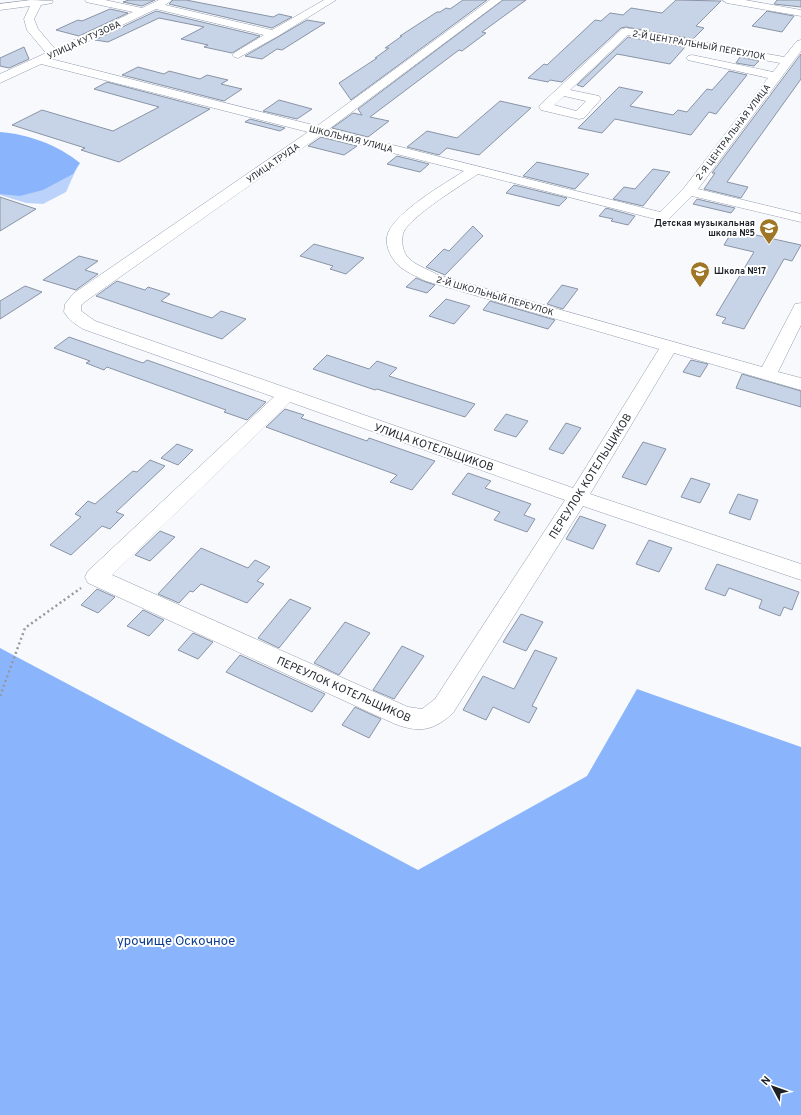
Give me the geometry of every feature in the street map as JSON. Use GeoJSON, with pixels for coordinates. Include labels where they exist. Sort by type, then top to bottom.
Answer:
{"type":"FeatureCollection","features":[{"type":"Feature","properties":{"kind":"street"},"geometry":{"type":"LineString","coordinates":[[0,7],[51,0]]}},
{"type":"Feature","properties":{"kind":"street"},"geometry":{"type":"LineString","coordinates":[[90,0],[143,11]]}},
{"type":"Feature","properties":{"kind":"street","name":"УЛИЦА КУТУЗОВА"},"geometry":{"type":"LineString","coordinates":[[0,79],[167,0]]}},
{"type":"Feature","properties":{"kind":"street"},"geometry":{"type":"LineString","coordinates":[[238,55],[331,0]]}},
{"type":"Feature","properties":{"kind":"street","name":"УЛИЦА ТРУДА"},"geometry":{"type":"LineString","coordinates":[[72,312],[73,304],[80,297],[318,131],[497,0]]}},
{"type":"Feature","properties":{"kind":"street"},"geometry":{"type":"LineString","coordinates":[[727,0],[801,13]]}},
{"type":"Feature","properties":{"kind":"street"},"geometry":{"type":"LineString","coordinates":[[37,1],[29,19],[33,30],[53,54]]}},
{"type":"Feature","properties":{"kind":"street"},"geometry":{"type":"LineString","coordinates":[[155,6],[274,34]]}},
{"type":"Feature","properties":{"kind":"street","name":"2-Й ЦЕНТРАЛЬНЫЙ ПЕРЕУЛОК"},"geometry":{"type":"LineString","coordinates":[[561,92],[626,31],[787,60]]}},
{"type":"Feature","properties":{"kind":"street","name":"2-Й ЦЕНТРАЛЬНЫЙ ПЕРЕУЛОК"},"geometry":{"type":"LineString","coordinates":[[616,42],[632,46]]}},
{"type":"Feature","properties":{"kind":"street","name":"2-Я ЦЕНТРАЛЬНАЯ УЛИЦА"},"geometry":{"type":"LineString","coordinates":[[663,217],[689,191],[801,43]]}},
{"type":"Feature","properties":{"kind":"street","name":"2-Й ЦЕНТРАЛЬНЫЙ ПЕРЕУЛОК"},"geometry":{"type":"LineString","coordinates":[[684,57],[775,76]]}},
{"type":"Feature","properties":{"kind":"street","name":"ШКОЛЬНАЯ УЛИЦА"},"geometry":{"type":"LineString","coordinates":[[40,60],[663,217]]}},
{"type":"Feature","properties":{"kind":"street","name":"2-Й ШКОЛЬНЫЙ ПЕРЕУЛОК"},"geometry":{"type":"LineString","coordinates":[[475,170],[432,198],[403,222],[396,233],[394,243],[400,256],[412,268],[432,278],[670,346]]}},
{"type":"Feature","properties":{"kind":"street"},"geometry":{"type":"LineString","coordinates":[[689,191],[801,218]]}},
{"type":"Feature","properties":{"kind":"street"},"geometry":{"type":"LineString","coordinates":[[768,374],[801,308]]}},
{"type":"Feature","properties":{"kind":"street","name":"УЛИЦА КОТЕЛЬЩИКОВ"},"geometry":{"type":"LineString","coordinates":[[72,312],[77,318],[89,325],[578,497],[801,572]]}},
{"type":"Feature","properties":{"kind":"street"},"geometry":{"type":"LineString","coordinates":[[670,346],[801,384]]}},
{"type":"Feature","properties":{"kind":"street","name":"ПЕРЕУЛОК КОТЕЛЬЩИКОВ"},"geometry":{"type":"LineString","coordinates":[[96,577],[404,717],[417,720],[431,718],[444,706],[578,497],[670,346]]}},
{"type":"Feature","properties":{"kind":"street"},"geometry":{"type":"LineString","coordinates":[[96,577],[287,395]]}},
{"type":"Feature","properties":{"kind":"path"},"geometry":{"type":"LineString","coordinates":[[0,696],[25,628],[96,577]]}},
{"type":"Feature","properties":{"kind":"shaded area"},"geometry":{"type":"Polygon","coordinates":[[[0,136],[14,136],[79,163],[66,192],[43,204],[26,203],[0,195],[0,136]]]}},
{"type":"Feature","properties":{"kind":"green space"},"geometry":{"type":"Polygon","coordinates":[[[0,132],[32,138],[62,151],[80,163],[73,174],[43,190],[20,196],[0,194],[0,132]]]}},
{"type":"Feature","properties":{"kind":"green space","name":"урочище Оскочное"},"geometry":{"type":"Polygon","coordinates":[[[0,648],[418,870],[587,776],[637,689],[801,747],[801,1115],[0,1115],[0,648]]]}},
{"type":"Feature","properties":{"kind":"building"},"geometry":{"type":"Polygon","coordinates":[[[129,0],[155,0],[142,6],[123,2],[129,0]]]}},
{"type":"Feature","properties":{"kind":"building"},"geometry":{"type":"Polygon","coordinates":[[[173,0],[186,0],[273,17],[279,14],[292,17],[272,28],[169,4],[173,0]]]}},
{"type":"Feature","properties":{"kind":"building"},"geometry":{"type":"Polygon","coordinates":[[[463,0],[487,0],[351,100],[339,83],[377,58],[375,58],[389,48],[385,48],[402,36],[400,36],[437,12],[440,12],[446,8],[450,9],[463,0]]]}},
{"type":"Feature","properties":{"kind":"building"},"geometry":{"type":"Polygon","coordinates":[[[503,0],[526,0],[482,32],[486,33],[462,51],[459,50],[370,117],[389,121],[368,137],[332,128],[353,113],[362,115],[358,109],[503,0]]]}},
{"type":"Feature","properties":{"kind":"building"},"geometry":{"type":"Polygon","coordinates":[[[676,0],[721,1],[696,26],[704,28],[693,39],[626,27],[621,28],[562,82],[550,80],[548,82],[528,78],[544,64],[547,65],[595,20],[601,21],[610,13],[623,15],[631,8],[662,13],[676,0]]]}},
{"type":"Feature","properties":{"kind":"building"},"geometry":{"type":"Polygon","coordinates":[[[777,0],[801,0],[801,7],[774,4],[777,0]]]}},
{"type":"Feature","properties":{"kind":"building"},"geometry":{"type":"Polygon","coordinates":[[[110,9],[128,13],[79,36],[56,30],[78,20],[82,21],[110,9]]]}},
{"type":"Feature","properties":{"kind":"building"},"geometry":{"type":"Polygon","coordinates":[[[156,11],[260,36],[232,53],[204,47],[208,45],[181,39],[204,27],[159,18],[108,42],[95,40],[156,11]]]}},
{"type":"Feature","properties":{"kind":"building"},"geometry":{"type":"Polygon","coordinates":[[[767,11],[794,16],[782,32],[752,26],[767,11]]]}},
{"type":"Feature","properties":{"kind":"building"},"geometry":{"type":"Polygon","coordinates":[[[307,20],[325,23],[282,50],[277,49],[262,59],[245,56],[307,20]]]}},
{"type":"Feature","properties":{"kind":"building"},"geometry":{"type":"Polygon","coordinates":[[[628,37],[685,47],[670,64],[617,54],[583,87],[577,85],[628,37]]]}},
{"type":"Feature","properties":{"kind":"building"},"geometry":{"type":"Polygon","coordinates":[[[24,47],[29,59],[9,68],[0,66],[0,58],[24,47]]]}},
{"type":"Feature","properties":{"kind":"building"},"geometry":{"type":"Polygon","coordinates":[[[801,54],[801,79],[727,182],[748,187],[741,198],[704,189],[715,173],[712,173],[801,54]]]}},
{"type":"Feature","properties":{"kind":"building"},"geometry":{"type":"Polygon","coordinates":[[[740,57],[759,61],[754,66],[736,63],[740,57]]]}},
{"type":"Feature","properties":{"kind":"building"},"geometry":{"type":"Polygon","coordinates":[[[138,67],[164,74],[169,71],[200,79],[207,75],[228,80],[221,84],[242,89],[224,101],[122,75],[138,67]]]}},
{"type":"Feature","properties":{"kind":"building"},"geometry":{"type":"Polygon","coordinates":[[[729,71],[747,75],[716,114],[709,112],[691,135],[615,119],[602,133],[578,128],[619,87],[643,92],[630,106],[673,115],[678,110],[687,112],[707,89],[712,90],[729,71]]]}},
{"type":"Feature","properties":{"kind":"building"},"geometry":{"type":"Polygon","coordinates":[[[107,82],[210,109],[119,162],[81,150],[85,148],[12,125],[42,110],[113,131],[159,107],[94,89],[107,82]]]}},
{"type":"Feature","properties":{"kind":"building"},"geometry":{"type":"Polygon","coordinates":[[[279,100],[312,109],[297,119],[263,111],[279,100]]]}},
{"type":"Feature","properties":{"kind":"building"},"geometry":{"type":"Polygon","coordinates":[[[500,101],[531,108],[479,155],[447,148],[439,155],[407,147],[427,131],[457,138],[500,101]]]}},
{"type":"Feature","properties":{"kind":"building"},"geometry":{"type":"Polygon","coordinates":[[[250,119],[285,128],[280,131],[245,122],[250,119]]]}},
{"type":"Feature","properties":{"kind":"building"},"geometry":{"type":"Polygon","coordinates":[[[321,137],[357,146],[344,155],[308,146],[321,137]]]}},
{"type":"Feature","properties":{"kind":"building"},"geometry":{"type":"Polygon","coordinates":[[[397,156],[429,164],[420,172],[387,164],[397,156]]]}},
{"type":"Feature","properties":{"kind":"building"},"geometry":{"type":"Polygon","coordinates":[[[537,162],[589,174],[575,189],[523,176],[537,162]]]}},
{"type":"Feature","properties":{"kind":"building"},"geometry":{"type":"Polygon","coordinates":[[[653,169],[670,172],[643,206],[613,199],[624,187],[635,189],[653,169]]]}},
{"type":"Feature","properties":{"kind":"building"},"geometry":{"type":"Polygon","coordinates":[[[514,185],[567,198],[559,206],[506,193],[514,185]]]}},
{"type":"Feature","properties":{"kind":"building"},"geometry":{"type":"Polygon","coordinates":[[[0,197],[36,209],[0,231],[0,197]]]}},
{"type":"Feature","properties":{"kind":"building"},"geometry":{"type":"Polygon","coordinates":[[[697,199],[735,208],[731,213],[693,204],[697,199]]]}},
{"type":"Feature","properties":{"kind":"building"},"geometry":{"type":"Polygon","coordinates":[[[606,208],[635,216],[628,225],[611,221],[613,219],[599,216],[606,208]]]}},
{"type":"Feature","properties":{"kind":"building"},"geometry":{"type":"Polygon","coordinates":[[[473,226],[483,236],[445,275],[426,267],[444,249],[449,251],[473,226]]]}},
{"type":"Feature","properties":{"kind":"building"},"geometry":{"type":"Polygon","coordinates":[[[733,230],[801,245],[792,261],[784,259],[744,329],[722,323],[726,318],[716,315],[754,252],[724,245],[733,230]]]}},
{"type":"Feature","properties":{"kind":"building"},"geometry":{"type":"Polygon","coordinates":[[[314,244],[364,258],[346,274],[330,269],[333,266],[300,256],[314,244]]]}},
{"type":"Feature","properties":{"kind":"building"},"geometry":{"type":"Polygon","coordinates":[[[79,256],[98,261],[85,270],[98,274],[76,290],[43,280],[79,256]]]}},
{"type":"Feature","properties":{"kind":"building"},"geometry":{"type":"Polygon","coordinates":[[[416,278],[435,285],[427,293],[406,287],[416,278]]]}},
{"type":"Feature","properties":{"kind":"building"},"geometry":{"type":"Polygon","coordinates":[[[117,281],[145,290],[148,287],[170,294],[161,301],[212,318],[221,311],[246,319],[222,339],[96,296],[117,281]]]}},
{"type":"Feature","properties":{"kind":"building"},"geometry":{"type":"Polygon","coordinates":[[[562,285],[578,289],[563,309],[547,304],[562,285]]]}},
{"type":"Feature","properties":{"kind":"building"},"geometry":{"type":"Polygon","coordinates":[[[25,286],[42,292],[0,319],[0,301],[25,286]]]}},
{"type":"Feature","properties":{"kind":"building"},"geometry":{"type":"Polygon","coordinates":[[[446,299],[470,306],[454,324],[429,316],[446,299]]]}},
{"type":"Feature","properties":{"kind":"building"},"geometry":{"type":"Polygon","coordinates":[[[490,301],[555,320],[548,329],[483,310],[490,301]]]}},
{"type":"Feature","properties":{"kind":"building"},"geometry":{"type":"Polygon","coordinates":[[[69,337],[143,363],[147,360],[266,402],[247,420],[224,412],[226,410],[107,367],[104,370],[86,363],[90,361],[54,348],[69,337]]]}},
{"type":"Feature","properties":{"kind":"building"},"geometry":{"type":"Polygon","coordinates":[[[327,355],[369,369],[377,361],[397,368],[389,376],[475,404],[465,417],[377,389],[375,390],[313,369],[327,355]]]}},
{"type":"Feature","properties":{"kind":"building"},"geometry":{"type":"Polygon","coordinates":[[[691,360],[708,364],[700,377],[683,372],[691,360]]]}},
{"type":"Feature","properties":{"kind":"building"},"geometry":{"type":"Polygon","coordinates":[[[742,374],[801,391],[801,407],[736,388],[742,374]]]}},
{"type":"Feature","properties":{"kind":"building"},"geometry":{"type":"Polygon","coordinates":[[[285,409],[304,415],[301,418],[367,441],[369,438],[435,461],[412,490],[390,482],[397,475],[266,427],[285,409]]]}},
{"type":"Feature","properties":{"kind":"building"},"geometry":{"type":"Polygon","coordinates":[[[506,414],[528,421],[516,437],[494,430],[506,414]]]}},
{"type":"Feature","properties":{"kind":"building"},"geometry":{"type":"Polygon","coordinates":[[[566,423],[581,428],[563,454],[549,449],[566,423]]]}},
{"type":"Feature","properties":{"kind":"building"},"geometry":{"type":"Polygon","coordinates":[[[643,442],[666,449],[646,485],[622,477],[643,442]]]}},
{"type":"Feature","properties":{"kind":"building"},"geometry":{"type":"Polygon","coordinates":[[[177,444],[193,450],[178,465],[161,458],[177,444]]]}},
{"type":"Feature","properties":{"kind":"building"},"geometry":{"type":"Polygon","coordinates":[[[150,460],[165,466],[116,512],[124,515],[110,529],[102,526],[71,555],[50,545],[81,517],[75,514],[88,501],[95,504],[133,471],[137,472],[150,460]]]}},
{"type":"Feature","properties":{"kind":"building"},"geometry":{"type":"Polygon","coordinates":[[[468,473],[491,481],[485,488],[531,504],[524,515],[535,519],[527,532],[494,520],[500,512],[452,494],[468,473]]]}},
{"type":"Feature","properties":{"kind":"building"},"geometry":{"type":"Polygon","coordinates":[[[691,478],[710,484],[700,503],[681,497],[691,478]]]}},
{"type":"Feature","properties":{"kind":"building"},"geometry":{"type":"Polygon","coordinates":[[[738,494],[758,500],[750,520],[729,513],[738,494]]]}},
{"type":"Feature","properties":{"kind":"building"},"geometry":{"type":"Polygon","coordinates":[[[580,516],[606,525],[593,549],[566,539],[580,516]]]}},
{"type":"Feature","properties":{"kind":"building"},"geometry":{"type":"Polygon","coordinates":[[[160,531],[175,537],[150,561],[135,555],[160,531]]]}},
{"type":"Feature","properties":{"kind":"building"},"geometry":{"type":"Polygon","coordinates":[[[649,540],[672,548],[659,572],[636,564],[649,540]]]}},
{"type":"Feature","properties":{"kind":"building"},"geometry":{"type":"Polygon","coordinates":[[[201,548],[248,568],[255,560],[270,567],[257,581],[264,584],[247,603],[201,584],[193,592],[190,591],[179,603],[158,594],[201,548]]]}},
{"type":"Feature","properties":{"kind":"building"},"geometry":{"type":"Polygon","coordinates":[[[717,564],[799,592],[792,610],[784,607],[780,616],[759,608],[762,600],[729,588],[725,596],[705,589],[717,564]]]}},
{"type":"Feature","properties":{"kind":"building"},"geometry":{"type":"Polygon","coordinates":[[[97,589],[115,597],[98,613],[81,605],[97,589]]]}},
{"type":"Feature","properties":{"kind":"building"},"geometry":{"type":"Polygon","coordinates":[[[290,599],[311,608],[279,648],[258,638],[290,599]]]}},
{"type":"Feature","properties":{"kind":"building"},"geometry":{"type":"Polygon","coordinates":[[[143,610],[164,620],[149,636],[127,626],[143,610]]]}},
{"type":"Feature","properties":{"kind":"building"},"geometry":{"type":"Polygon","coordinates":[[[521,614],[543,622],[526,651],[503,642],[521,614]]]}},
{"type":"Feature","properties":{"kind":"building"},"geometry":{"type":"Polygon","coordinates":[[[345,622],[370,633],[339,675],[314,663],[345,622]]]}},
{"type":"Feature","properties":{"kind":"building"},"geometry":{"type":"Polygon","coordinates":[[[193,633],[213,642],[198,659],[178,650],[193,633]]]}},
{"type":"Feature","properties":{"kind":"building"},"geometry":{"type":"Polygon","coordinates":[[[402,646],[424,656],[394,699],[373,690],[402,646]]]}},
{"type":"Feature","properties":{"kind":"building"},"geometry":{"type":"Polygon","coordinates":[[[535,650],[557,658],[532,706],[537,708],[529,723],[493,707],[486,720],[463,710],[483,676],[514,689],[535,650]]]}},
{"type":"Feature","properties":{"kind":"building"},"geometry":{"type":"Polygon","coordinates":[[[240,655],[325,694],[312,712],[226,672],[240,655]]]}},
{"type":"Feature","properties":{"kind":"building"},"geometry":{"type":"Polygon","coordinates":[[[355,707],[381,719],[369,738],[342,725],[355,707]]]}},
{"type":"Feature","properties":{"kind":"place","name":"Детская музыкальная школа №5"},"geometry":{"type":"Point","coordinates":[769,245]}},
{"type":"Feature","properties":{"kind":"place","name":"Школа №17"},"geometry":{"type":"Point","coordinates":[700,288]}}]}
